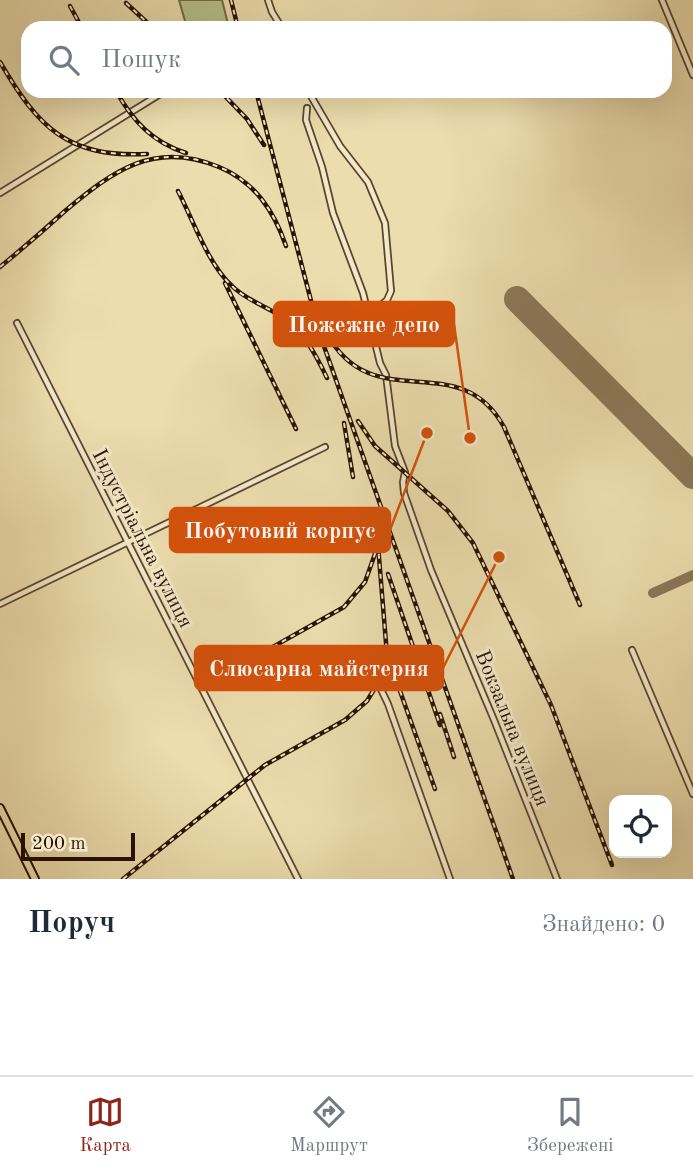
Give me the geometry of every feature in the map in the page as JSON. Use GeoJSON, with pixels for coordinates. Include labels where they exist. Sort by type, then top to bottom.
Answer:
{"type":"FeatureCollection","features":[{"type":"Feature","properties":{"kind":"main road"},"geometry":{"type":"LineString","coordinates":[[0,808],[35,879]]}},
{"type":"Feature","properties":{"kind":"street"},"geometry":{"type":"LineString","coordinates":[[268,0],[278,21]]}},
{"type":"Feature","properties":{"kind":"street"},"geometry":{"type":"LineString","coordinates":[[662,0],[671,21]]}},
{"type":"Feature","properties":{"kind":"street"},"geometry":{"type":"LineString","coordinates":[[672,24],[693,75]]}},
{"type":"Feature","properties":{"kind":"street"},"geometry":{"type":"LineString","coordinates":[[0,193],[154,98]]}},
{"type":"Feature","properties":{"kind":"street"},"geometry":{"type":"LineString","coordinates":[[312,98],[340,146],[368,182],[384,223],[391,291],[387,300],[369,316]]}},
{"type":"Feature","properties":{"kind":"street","name":"Вокзальна вулиця"},"geometry":{"type":"LineString","coordinates":[[307,108],[306,120],[322,167],[333,213],[363,293],[380,363],[386,375],[396,446],[405,472],[404,492],[431,570],[495,720],[557,879]]}},
{"type":"Feature","properties":{"kind":"street","name":"Індустріальна вулиця"},"geometry":{"type":"LineString","coordinates":[[17,323],[298,879]]}},
{"type":"Feature","properties":{"kind":"street"},"geometry":{"type":"LineString","coordinates":[[0,604],[325,447]]}},
{"type":"Feature","properties":{"kind":"street"},"geometry":{"type":"LineString","coordinates":[[632,650],[693,794]]}},
{"type":"Feature","properties":{"kind":"street"},"geometry":{"type":"LineString","coordinates":[[377,681],[388,704],[450,879]]}},
{"type":"Feature","properties":{"kind":"green space"},"geometry":{"type":"Polygon","coordinates":[[[179,0],[222,0],[227,21],[185,21],[179,0]]]}},
{"type":"Feature","properties":{"kind":"taxiway"},"geometry":{"type":"LineString","coordinates":[[653,593],[693,575]]}},
{"type":"Feature","properties":{"kind":"runway"},"geometry":{"type":"LineString","coordinates":[[517,299],[693,476]]}},
{"type":"Feature","properties":{"kind":"railway"},"geometry":{"type":"LineString","coordinates":[[231,0],[236,21]]}},
{"type":"Feature","properties":{"kind":"railway"},"geometry":{"type":"LineString","coordinates":[[126,3],[145,21]]}},
{"type":"Feature","properties":{"kind":"railway"},"geometry":{"type":"LineString","coordinates":[[70,6],[78,21]]}},
{"type":"Feature","properties":{"kind":"railway"},"geometry":{"type":"LineString","coordinates":[[0,62],[21,94]]}},
{"type":"Feature","properties":{"kind":"railway"},"geometry":{"type":"LineString","coordinates":[[24,98],[42,121],[75,144],[119,154],[147,154]]}},
{"type":"Feature","properties":{"kind":"railway"},"geometry":{"type":"LineString","coordinates":[[120,98],[129,112],[153,136],[186,153]]}},
{"type":"Feature","properties":{"kind":"railway"},"geometry":{"type":"LineString","coordinates":[[227,98],[247,119],[264,145]]}},
{"type":"Feature","properties":{"kind":"railway"},"geometry":{"type":"LineString","coordinates":[[258,98],[320,335],[513,879]]}},
{"type":"Feature","properties":{"kind":"railway"},"geometry":{"type":"LineString","coordinates":[[0,267],[100,183],[136,164],[174,157],[196,159],[232,173],[243,181],[262,199],[276,221],[286,246]]}},
{"type":"Feature","properties":{"kind":"railway"},"geometry":{"type":"LineString","coordinates":[[178,191],[208,254],[223,277],[243,295],[282,317],[297,330],[314,353],[327,378]]}},
{"type":"Feature","properties":{"kind":"railway"},"geometry":{"type":"LineString","coordinates":[[225,283],[296,429]]}},
{"type":"Feature","properties":{"kind":"railway"},"geometry":{"type":"LineString","coordinates":[[327,334],[346,359],[368,373],[392,379],[441,384],[464,390],[485,403],[504,427],[580,605]]}},
{"type":"Feature","properties":{"kind":"railway"},"geometry":{"type":"LineString","coordinates":[[358,421],[375,446],[448,511],[473,543],[551,705],[612,865]]}},
{"type":"Feature","properties":{"kind":"railway"},"geometry":{"type":"LineString","coordinates":[[344,423],[353,477]]}},
{"type":"Feature","properties":{"kind":"railway"},"geometry":{"type":"LineString","coordinates":[[123,879],[265,765],[345,720],[367,701],[378,683],[387,655],[377,533]]}},
{"type":"Feature","properties":{"kind":"railway"},"geometry":{"type":"LineString","coordinates":[[212,681],[344,607],[365,582],[376,551]]}},
{"type":"Feature","properties":{"kind":"railway"},"geometry":{"type":"LineString","coordinates":[[388,574],[440,725]]}},
{"type":"Feature","properties":{"kind":"railway"},"geometry":{"type":"LineString","coordinates":[[391,652],[395,677],[435,789]]}},
{"type":"Feature","properties":{"kind":"railway"},"geometry":{"type":"LineString","coordinates":[[440,714],[454,757]]}},
{"type":"Feature","properties":{"kind":"place","name":"Побутовий корпус"},"geometry":{"type":"Point","coordinates":[427,433]}},
{"type":"Feature","properties":{"kind":"place","name":"Пожежне депо"},"geometry":{"type":"Point","coordinates":[470,438]}},
{"type":"Feature","properties":{"kind":"place","name":"Слюсарна майстерня"},"geometry":{"type":"Point","coordinates":[499,557]}}]}
